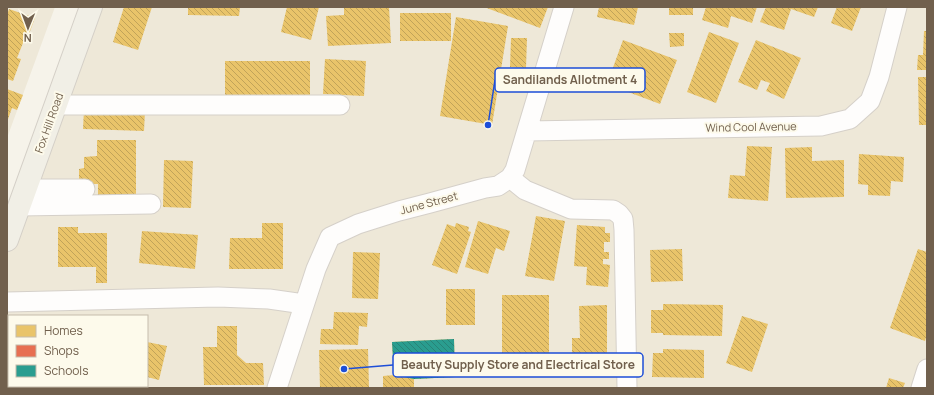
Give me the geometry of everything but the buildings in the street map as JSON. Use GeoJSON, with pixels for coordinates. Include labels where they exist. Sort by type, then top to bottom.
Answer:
{"type":"FeatureCollection","features":[{"type":"Feature","properties":{"kind":"main road","name":"Fox Hill Road"},"geometry":{"type":"LineString","coordinates":[[7,240],[90,7]]}},
{"type":"Feature","properties":{"kind":"street"},"geometry":{"type":"LineString","coordinates":[[564,7],[527,132],[515,170],[510,178],[525,190],[571,208],[613,210],[620,214],[623,220],[624,230],[627,388]]}},
{"type":"Feature","properties":{"kind":"street","name":"Wind Cool Avenue"},"geometry":{"type":"LineString","coordinates":[[527,132],[821,126],[850,119],[870,101],[879,78],[897,7]]}},
{"type":"Feature","properties":{"kind":"street"},"geometry":{"type":"LineString","coordinates":[[55,105],[340,104]]}},
{"type":"Feature","properties":{"kind":"street","name":"June Street"},"geometry":{"type":"LineString","coordinates":[[277,388],[316,269],[330,238],[358,224],[399,211],[484,188],[498,186],[510,178]]}},
{"type":"Feature","properties":{"kind":"street"},"geometry":{"type":"LineString","coordinates":[[27,185],[38,189],[85,189]]}},
{"type":"Feature","properties":{"kind":"street"},"geometry":{"type":"LineString","coordinates":[[19,206],[151,204]]}},
{"type":"Feature","properties":{"kind":"street"},"geometry":{"type":"LineString","coordinates":[[18,307],[218,298],[269,299],[304,304]]}},
{"type":"Feature","properties":{"kind":"street"},"geometry":{"type":"LineString","coordinates":[[921,388],[927,369]]}},
{"type":"Feature","properties":{"kind":"shaded area"},"geometry":{"type":"Polygon","coordinates":[[[7,7],[55,7],[7,138],[7,7]]]}},
{"type":"Feature","properties":{"kind":"shaded area"},"geometry":{"type":"Polygon","coordinates":[[[90,7],[927,7],[927,388],[7,388],[7,244],[90,7]]]}},
{"type":"Feature","properties":{"kind":"place","name":"Sandilands Allotment 4"},"geometry":{"type":"Point","coordinates":[488,125]}},
{"type":"Feature","properties":{"kind":"place","name":"Beauty Supply Store and Electrical Store"},"geometry":{"type":"Point","coordinates":[344,369]}}]}
